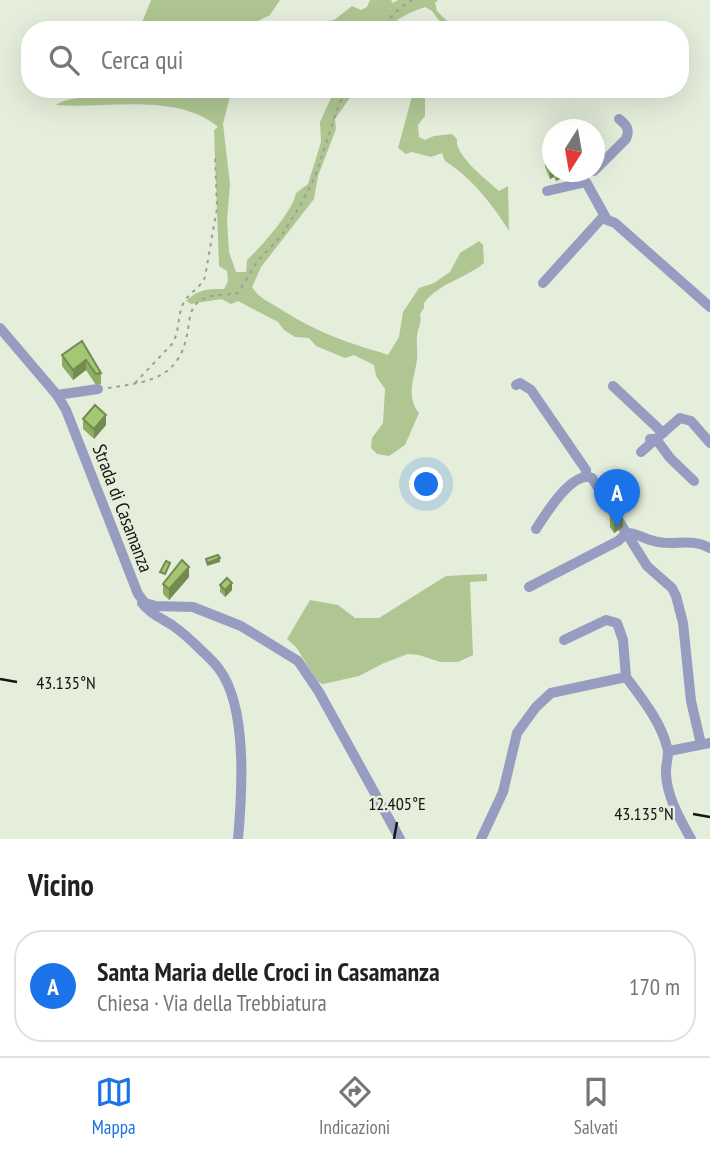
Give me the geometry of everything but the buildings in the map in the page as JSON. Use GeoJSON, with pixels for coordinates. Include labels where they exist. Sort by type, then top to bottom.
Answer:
{"type":"FeatureCollection","features":[{"type":"Feature","properties":{"kind":"street"},"geometry":{"type":"LineString","coordinates":[[605,160],[629,133],[619,119]]}},
{"type":"Feature","properties":{"kind":"street"},"geometry":{"type":"LineString","coordinates":[[547,191],[586,182],[606,218],[710,307]]}},
{"type":"Feature","properties":{"kind":"street"},"geometry":{"type":"LineString","coordinates":[[543,284],[601,218],[606,218]]}},
{"type":"Feature","properties":{"kind":"street","name":"Strada di Casamanza"},"geometry":{"type":"LineString","coordinates":[[0,328],[57,396],[77,434],[129,575],[145,603],[156,607],[193,607],[241,626],[298,661],[319,692],[400,839]]}},
{"type":"Feature","properties":{"kind":"street"},"geometry":{"type":"LineString","coordinates":[[516,385],[520,383],[531,390],[586,470],[586,476]]}},
{"type":"Feature","properties":{"kind":"street"},"geometry":{"type":"LineString","coordinates":[[613,386],[670,458],[694,481]]}},
{"type":"Feature","properties":{"kind":"street"},"geometry":{"type":"LineString","coordinates":[[57,396],[98,389]]}},
{"type":"Feature","properties":{"kind":"street"},"geometry":{"type":"LineString","coordinates":[[641,452],[655,437],[680,418],[691,421],[710,443]]}},
{"type":"Feature","properties":{"kind":"street"},"geometry":{"type":"LineString","coordinates":[[536,529],[555,500],[580,478],[592,478],[647,566],[672,588],[683,623],[691,701],[705,744],[669,751]]}},
{"type":"Feature","properties":{"kind":"street"},"geometry":{"type":"LineString","coordinates":[[627,533],[654,542],[695,541],[710,548]]}},
{"type":"Feature","properties":{"kind":"street"},"geometry":{"type":"LineString","coordinates":[[529,587],[618,541],[627,533]]}},
{"type":"Feature","properties":{"kind":"street"},"geometry":{"type":"LineString","coordinates":[[138,594],[143,605],[201,650],[220,670],[231,691],[239,742],[241,802],[238,839]]}},
{"type":"Feature","properties":{"kind":"street"},"geometry":{"type":"LineString","coordinates":[[564,639],[606,620],[617,623],[623,640],[626,677],[665,737],[669,751],[666,773],[670,794],[691,839]]}},
{"type":"Feature","properties":{"kind":"street"},"geometry":{"type":"LineString","coordinates":[[481,839],[503,792],[517,733],[536,707],[551,693],[626,677]]}},
{"type":"Feature","properties":{"kind":"path"},"geometry":{"type":"LineString","coordinates":[[387,21],[412,0]]}},
{"type":"Feature","properties":{"kind":"path"},"geometry":{"type":"LineString","coordinates":[[98,389],[146,382],[166,373],[178,362],[185,347],[191,312],[196,304],[212,295],[238,293],[257,262],[282,235],[315,177],[342,98]]}},
{"type":"Feature","properties":{"kind":"path"},"geometry":{"type":"LineString","coordinates":[[134,384],[172,344],[184,302],[202,285],[205,277],[217,208],[215,154]]}},
{"type":"Feature","properties":{"kind":"green space"},"geometry":{"type":"Polygon","coordinates":[[[151,0],[280,0],[270,15],[258,21],[143,21],[151,0]]]}},
{"type":"Feature","properties":{"kind":"green space"},"geometry":{"type":"Polygon","coordinates":[[[370,0],[391,0],[393,3],[398,0],[438,0],[435,3],[437,11],[447,21],[439,21],[425,7],[397,21],[328,21],[334,20],[352,6],[361,10],[367,7],[370,0]]]}},
{"type":"Feature","properties":{"kind":"green space"},"geometry":{"type":"Polygon","coordinates":[[[230,98],[223,124],[230,184],[227,221],[229,252],[236,272],[246,272],[247,260],[283,219],[296,193],[308,184],[321,142],[320,122],[331,98],[350,98],[335,119],[336,129],[318,176],[314,199],[261,267],[252,287],[263,299],[316,329],[388,355],[399,337],[403,312],[419,288],[434,283],[450,272],[460,253],[479,241],[483,245],[484,263],[437,290],[424,303],[417,333],[417,359],[412,386],[412,400],[419,413],[405,445],[389,456],[377,454],[371,448],[372,438],[383,423],[385,389],[376,376],[374,365],[354,355],[345,358],[316,346],[309,338],[295,337],[278,322],[238,301],[231,304],[221,299],[191,304],[186,301],[204,290],[224,289],[228,281],[227,271],[219,266],[214,130],[218,127],[201,116],[162,106],[56,105],[74,99],[230,98]]]}},
{"type":"Feature","properties":{"kind":"green space"},"geometry":{"type":"Polygon","coordinates":[[[412,98],[425,98],[425,116],[418,125],[419,137],[425,140],[452,134],[466,160],[480,174],[499,191],[508,186],[509,231],[481,192],[445,161],[442,153],[431,157],[412,152],[406,154],[398,148],[412,98]]]}},
{"type":"Feature","properties":{"kind":"green space"},"geometry":{"type":"Polygon","coordinates":[[[487,574],[487,581],[470,582],[473,655],[458,662],[440,662],[408,654],[359,676],[323,684],[318,682],[296,647],[287,639],[310,600],[338,605],[355,618],[379,618],[446,576],[487,574]]]}},
{"type":"Feature","properties":{"kind":"place","name":"Santa Maria delle Croci in Casamanza"},"geometry":{"type":"Point","coordinates":[617,527]}}]}
